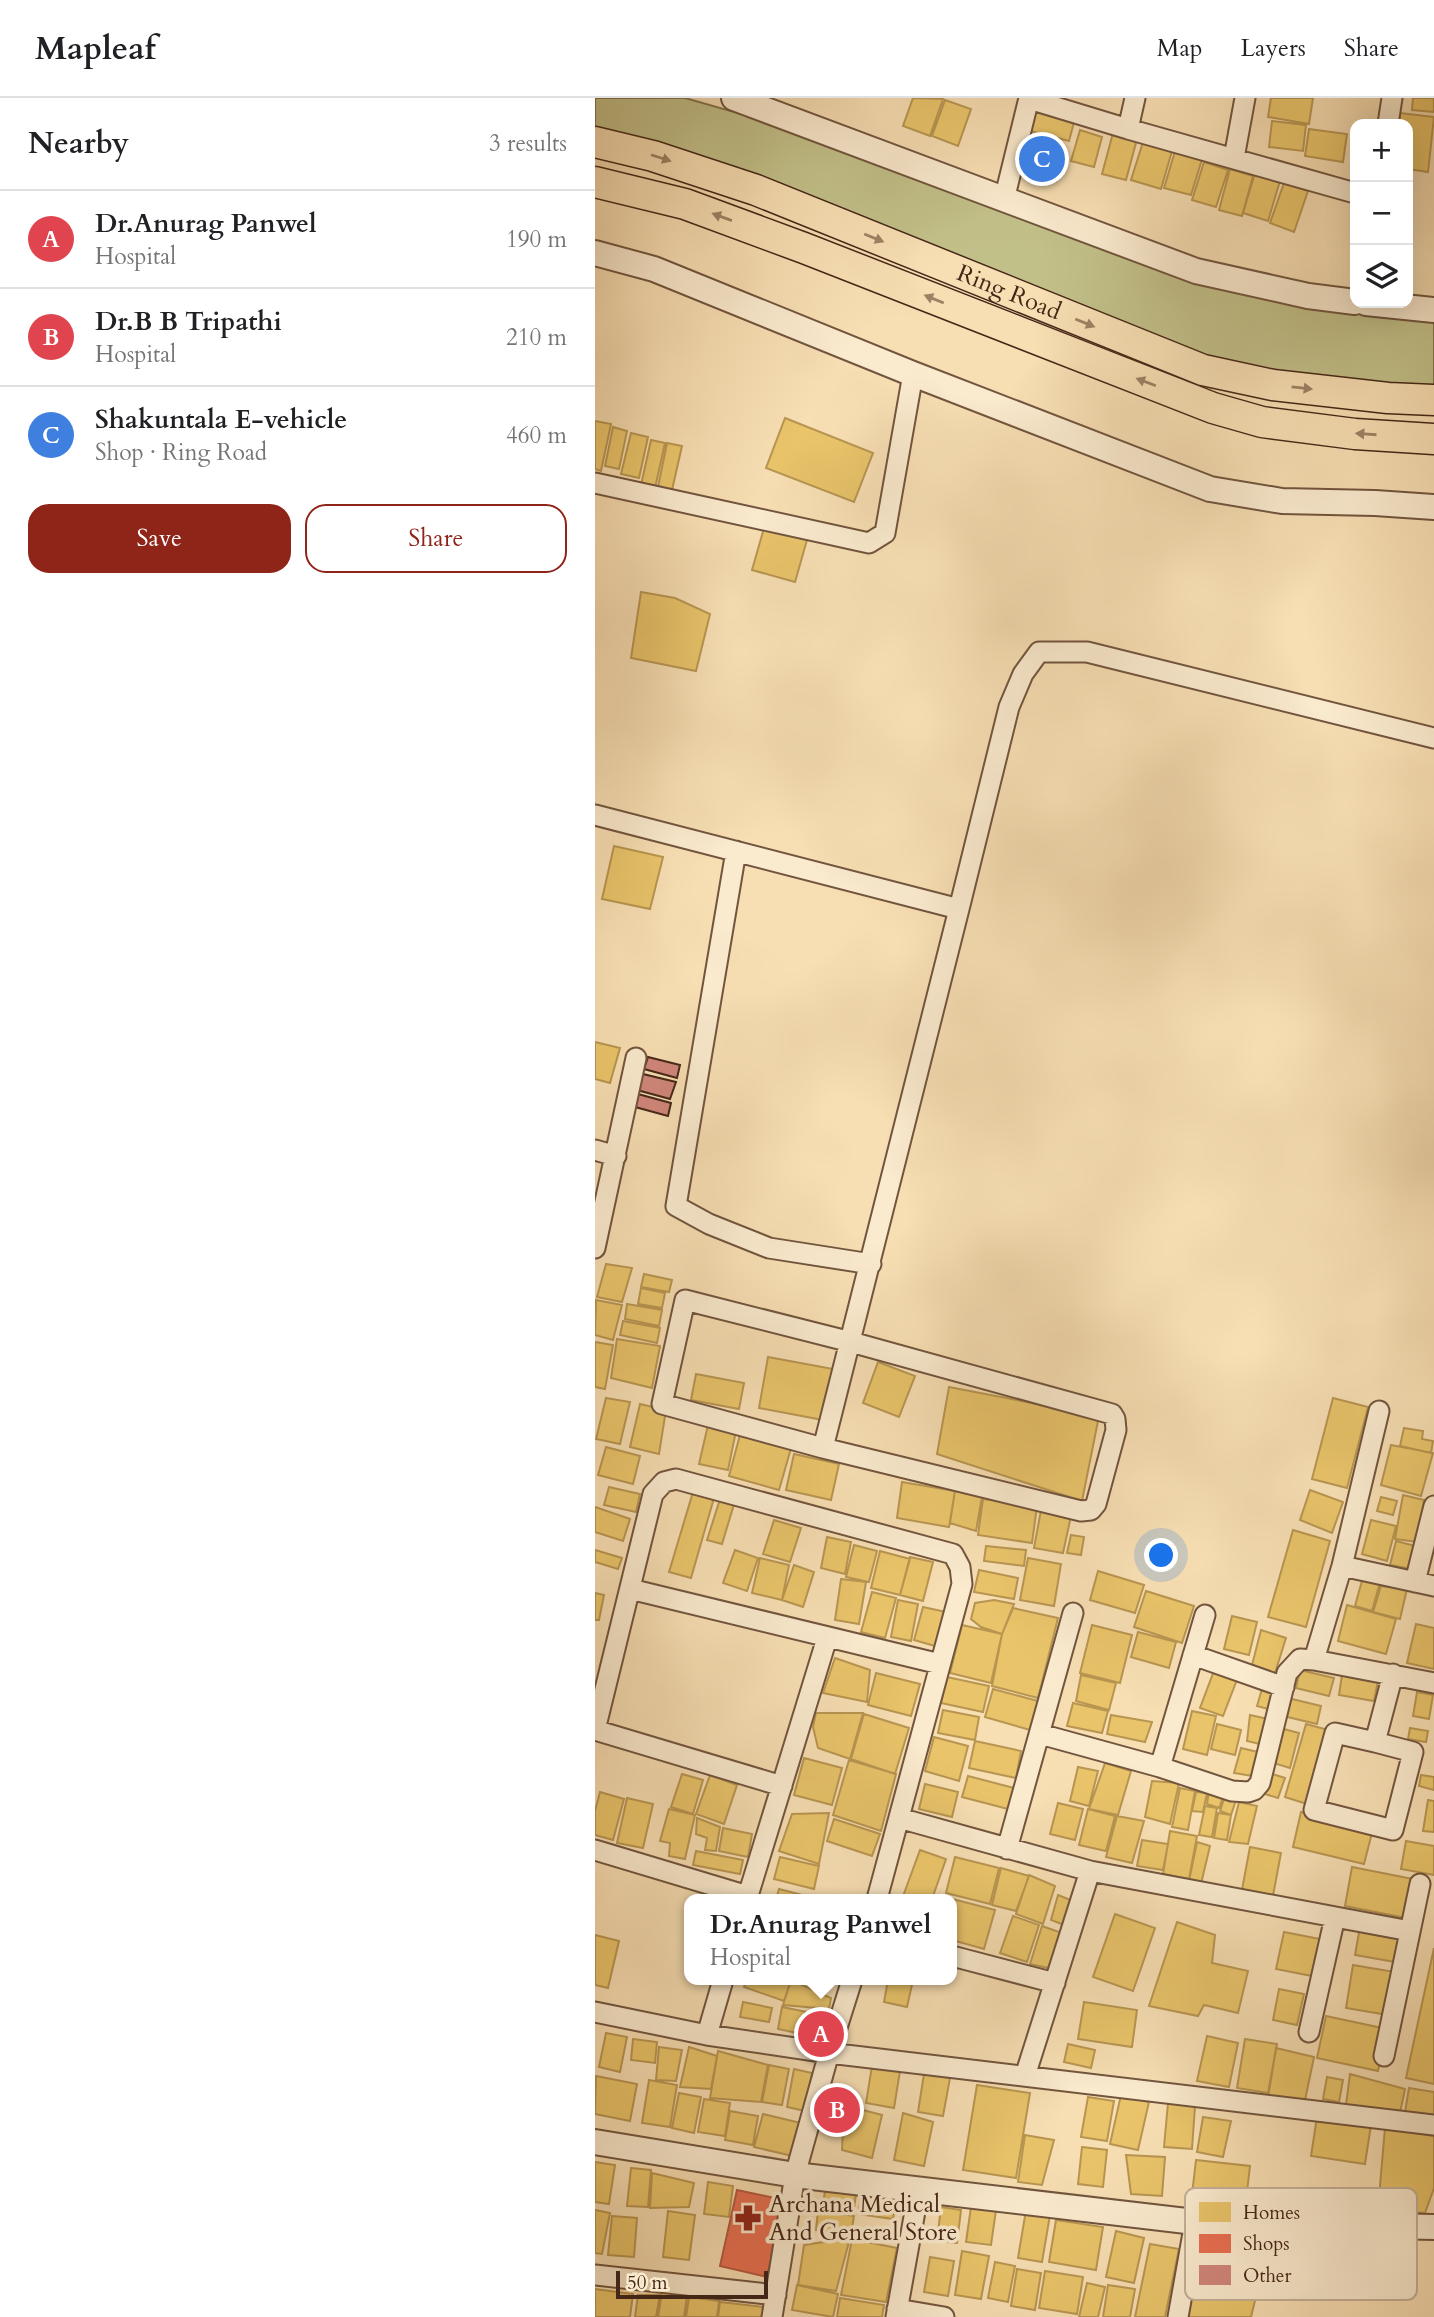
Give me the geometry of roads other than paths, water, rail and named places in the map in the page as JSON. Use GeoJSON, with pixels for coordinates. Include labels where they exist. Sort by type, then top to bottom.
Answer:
{"type":"FeatureCollection","features":[{"type":"Feature","properties":{"kind":"main road","name":"Ring Road"},"geometry":{"type":"LineString","coordinates":[[595,142],[653,156],[756,190],[1203,370],[1273,385],[1388,398],[1434,400]]}},
{"type":"Feature","properties":{"kind":"main road","name":"Ring Road"},"geometry":{"type":"LineString","coordinates":[[595,182],[639,191],[697,208],[1213,408],[1262,422],[1355,434],[1434,439]]}},
{"type":"Feature","properties":{"kind":"street"},"geometry":{"type":"LineString","coordinates":[[734,98],[1196,271],[1308,296],[1350,301]]}},
{"type":"Feature","properties":{"kind":"street"},"geometry":{"type":"LineString","coordinates":[[1004,200],[1029,98],[1350,192]]}},
{"type":"Feature","properties":{"kind":"street"},"geometry":{"type":"LineString","coordinates":[[1128,129],[1135,98]]}},
{"type":"Feature","properties":{"kind":"street"},"geometry":{"type":"LineString","coordinates":[[1234,158],[1245,98]]}},
{"type":"Feature","properties":{"kind":"street"},"geometry":{"type":"LineString","coordinates":[[1389,119],[1392,98]]}},
{"type":"Feature","properties":{"kind":"street"},"geometry":{"type":"LineString","coordinates":[[595,253],[654,269],[913,374],[1210,489],[1282,501],[1434,507]]}},
{"type":"Feature","properties":{"kind":"street"},"geometry":{"type":"LineString","coordinates":[[1413,308],[1434,310]]}},
{"type":"Feature","properties":{"kind":"street"},"geometry":{"type":"LineString","coordinates":[[595,483],[869,543],[885,533],[913,374]]}},
{"type":"Feature","properties":{"kind":"street"},"geometry":{"type":"LineString","coordinates":[[823,1448],[1009,707],[1023,674],[1039,652],[1087,652],[1434,738]]}},
{"type":"Feature","properties":{"kind":"street"},"geometry":{"type":"LineString","coordinates":[[595,815],[959,909]]}},
{"type":"Feature","properties":{"kind":"street"},"geometry":{"type":"LineString","coordinates":[[736,851],[676,1206],[709,1224],[769,1248],[871,1264]]}},
{"type":"Feature","properties":{"kind":"street"},"geometry":{"type":"LineString","coordinates":[[595,1248],[636,1058]]}},
{"type":"Feature","properties":{"kind":"street"},"geometry":{"type":"LineString","coordinates":[[595,1150],[616,1156]]}},
{"type":"Feature","properties":{"kind":"street"},"geometry":{"type":"LineString","coordinates":[[685,1300],[851,1342],[1112,1414],[1116,1430],[1096,1504],[1091,1510],[1081,1511],[823,1448],[662,1404],[685,1300]]}},
{"type":"Feature","properties":{"kind":"street"},"geometry":{"type":"LineString","coordinates":[[1314,1660],[1342,1566],[1379,1411]]}},
{"type":"Feature","properties":{"kind":"street"},"geometry":{"type":"LineString","coordinates":[[782,1786],[595,1730],[653,1494],[664,1482],[676,1479],[953,1554],[960,1567],[962,1584],[878,1894]]}},
{"type":"Feature","properties":{"kind":"street"},"geometry":{"type":"LineString","coordinates":[[1342,1566],[1425,1584],[1434,1506]]}},
{"type":"Feature","properties":{"kind":"street"},"geometry":{"type":"LineString","coordinates":[[630,1589],[940,1664]]}},
{"type":"Feature","properties":{"kind":"street"},"geometry":{"type":"LineString","coordinates":[[1007,1849],[1073,1613]]}},
{"type":"Feature","properties":{"kind":"street"},"geometry":{"type":"LineString","coordinates":[[1160,1767],[1205,1615]]}},
{"type":"Feature","properties":{"kind":"street"},"geometry":{"type":"LineString","coordinates":[[749,1894],[827,1638]]}},
{"type":"Feature","properties":{"kind":"street"},"geometry":{"type":"LineString","coordinates":[[1193,1656],[1284,1687]]}},
{"type":"Feature","properties":{"kind":"street"},"geometry":{"type":"LineString","coordinates":[[1040,1734],[1160,1767],[1232,1791],[1248,1792],[1260,1783],[1287,1673],[1300,1659],[1434,1683]]}},
{"type":"Feature","properties":{"kind":"street"},"geometry":{"type":"LineString","coordinates":[[1375,1742],[1393,1674]]}},
{"type":"Feature","properties":{"kind":"street"},"geometry":{"type":"LineString","coordinates":[[1335,1733],[1375,1742],[1413,1752],[1393,1830],[1314,1810],[1335,1733]]}},
{"type":"Feature","properties":{"kind":"street"},"geometry":{"type":"LineString","coordinates":[[899,1818],[1090,1871],[1410,1931]]}},
{"type":"Feature","properties":{"kind":"street"},"geometry":{"type":"LineString","coordinates":[[595,1850],[735,1894]]}},
{"type":"Feature","properties":{"kind":"street"},"geometry":{"type":"LineString","coordinates":[[1025,2076],[1090,1871]]}},
{"type":"Feature","properties":{"kind":"street"},"geometry":{"type":"LineString","coordinates":[[1384,2056],[1420,1884]]}},
{"type":"Feature","properties":{"kind":"street"},"geometry":{"type":"LineString","coordinates":[[1310,2032],[1335,1917]]}},
{"type":"Feature","properties":{"kind":"street"},"geometry":{"type":"LineString","coordinates":[[957,1957],[1055,1983]]}},
{"type":"Feature","properties":{"kind":"street"},"geometry":{"type":"LineString","coordinates":[[707,2035],[722,1985]]}},
{"type":"Feature","properties":{"kind":"street"},"geometry":{"type":"LineString","coordinates":[[772,2317],[795,2175],[850,1985]]}},
{"type":"Feature","properties":{"kind":"street"},"geometry":{"type":"LineString","coordinates":[[595,2012],[707,2035],[829,2053],[1434,2125]]}},
{"type":"Feature","properties":{"kind":"street"},"geometry":{"type":"LineString","coordinates":[[595,2142],[795,2175],[1185,2221]]}},
{"type":"Feature","properties":{"kind":"street"},"geometry":{"type":"LineString","coordinates":[[919,2189],[897,2313],[944,2317]]}},
{"type":"Feature","properties":{"kind":"street"},"geometry":{"type":"LineString","coordinates":[[595,2275],[776,2295]]}},
{"type":"Feature","properties":{"kind":"street"},"geometry":{"type":"LineString","coordinates":[[1178,2317],[1185,2278]]}},
{"type":"Feature","properties":{"kind":"place","name":"Shakuntala E-vehicle"},"geometry":{"type":"Point","coordinates":[1042,159]}},
{"type":"Feature","properties":{"kind":"place","name":"Dr.Anurag Panwel"},"geometry":{"type":"Point","coordinates":[821,2034]}},
{"type":"Feature","properties":{"kind":"place","name":"Dr.B B Tripathi"},"geometry":{"type":"Point","coordinates":[837,2110]}},
{"type":"Feature","properties":{"kind":"place","name":"Archana Medical And General Store"},"geometry":{"type":"Point","coordinates":[748,2218]}}]}
